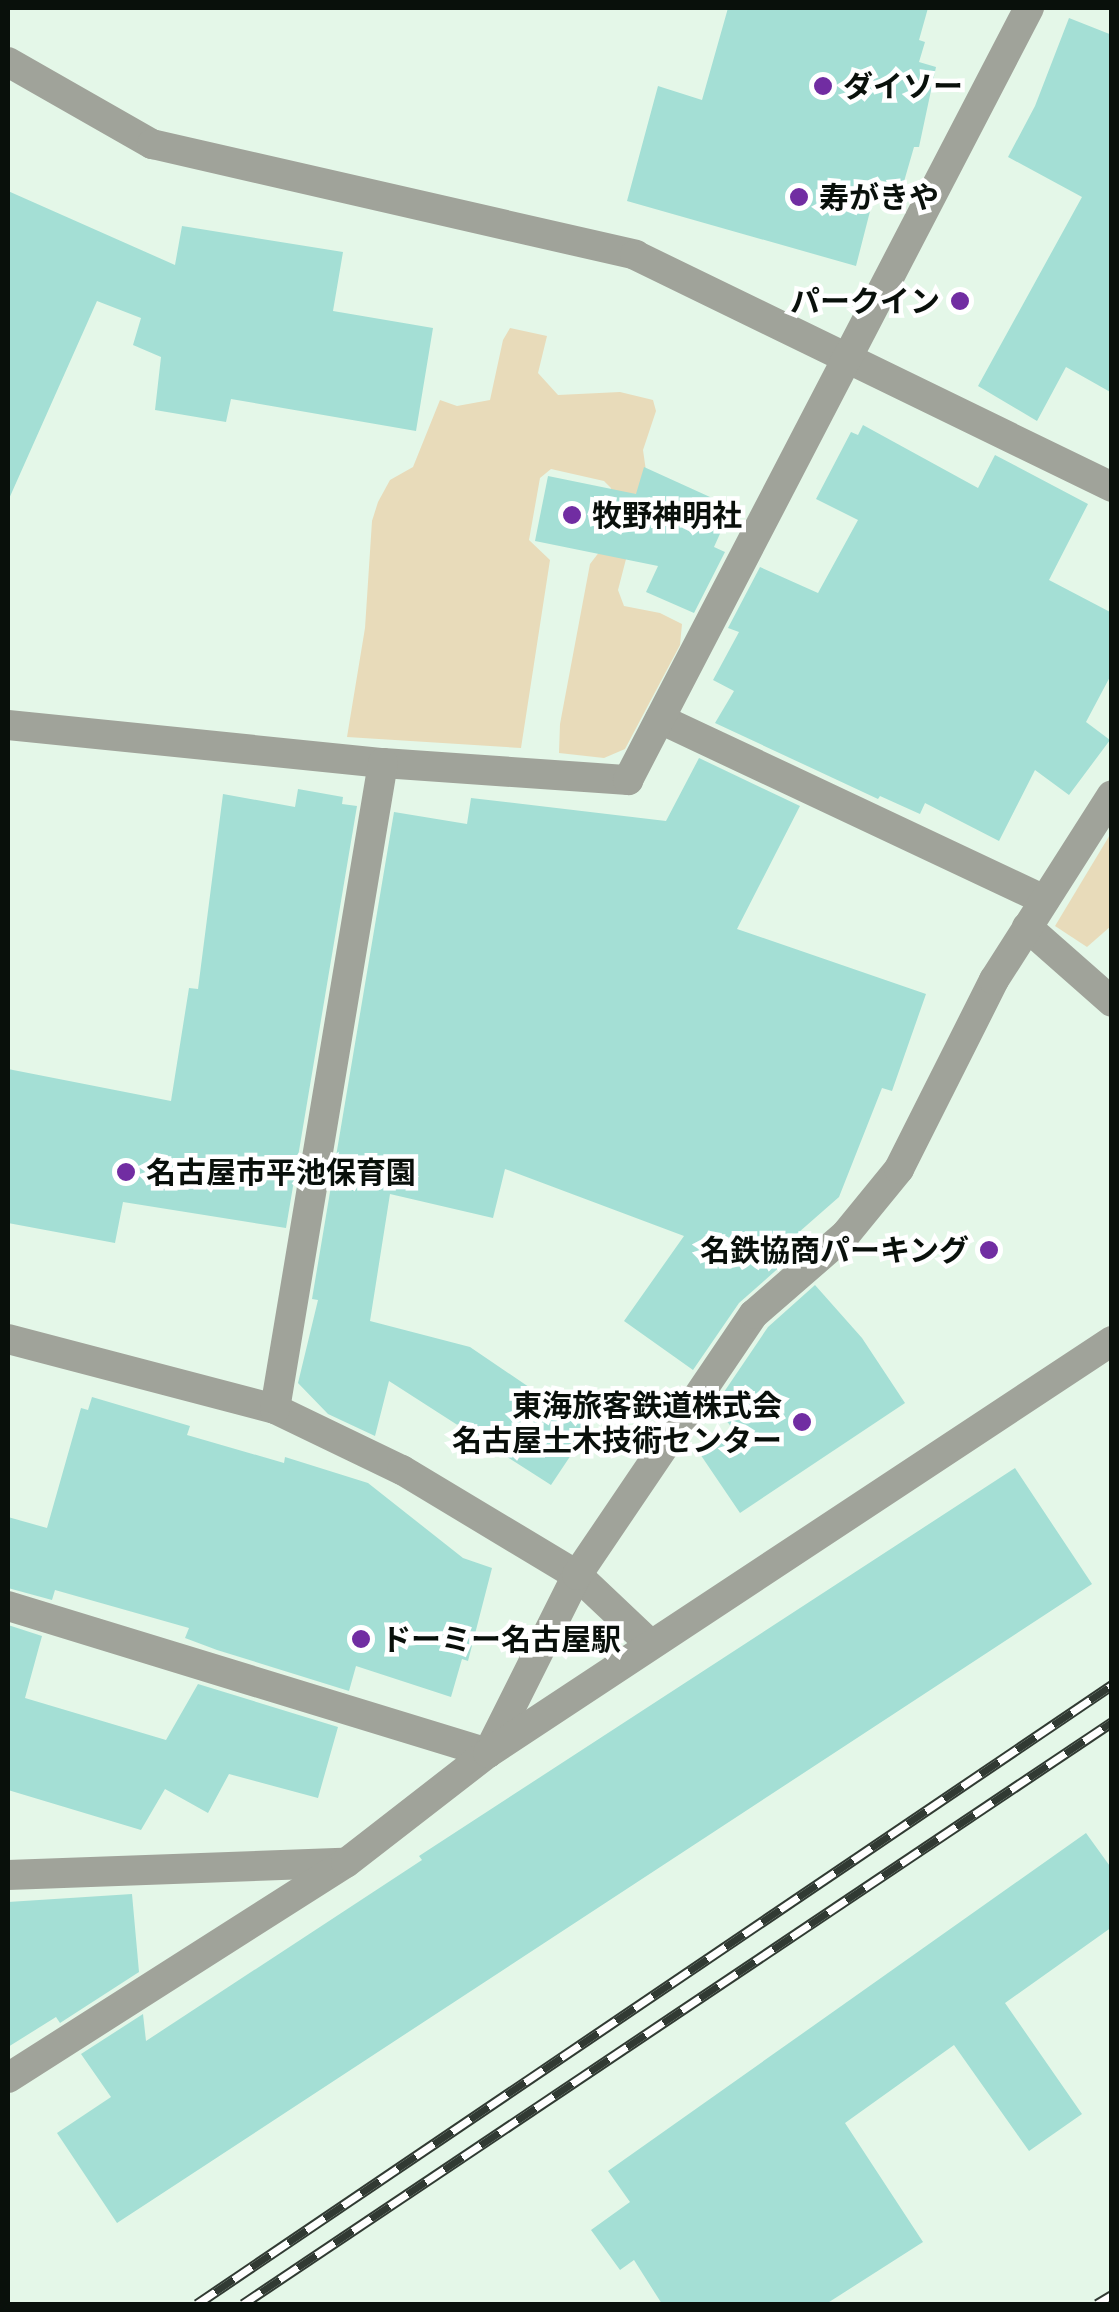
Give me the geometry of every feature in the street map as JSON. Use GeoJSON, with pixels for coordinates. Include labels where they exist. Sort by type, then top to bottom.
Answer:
{"type":"FeatureCollection","features":[{"type":"Feature","properties":{"kind":"street"},"geometry":{"type":"LineString","coordinates":[[8,726],[383,764],[628,780],[1029,8]]}},
{"type":"Feature","properties":{"kind":"street"},"geometry":{"type":"LineString","coordinates":[[8,62],[152,144],[635,255],[1112,487]]}},
{"type":"Feature","properties":{"kind":"street"},"geometry":{"type":"LineString","coordinates":[[660,719],[1044,900]]}},
{"type":"Feature","properties":{"kind":"street"},"geometry":{"type":"LineString","coordinates":[[275,1409],[383,764]]}},
{"type":"Feature","properties":{"kind":"street"},"geometry":{"type":"LineString","coordinates":[[488,1753],[577,1575],[754,1314],[846,1234],[899,1169],[994,980],[1112,795]]}},
{"type":"Feature","properties":{"kind":"street"},"geometry":{"type":"LineString","coordinates":[[1027,927],[1112,1002]]}},
{"type":"Feature","properties":{"kind":"street"},"geometry":{"type":"LineString","coordinates":[[8,1339],[275,1409],[402,1470],[577,1575],[650,1644]]}},
{"type":"Feature","properties":{"kind":"street"},"geometry":{"type":"LineString","coordinates":[[8,2078],[346,1863],[488,1753],[1112,1341]]}},
{"type":"Feature","properties":{"kind":"street"},"geometry":{"type":"LineString","coordinates":[[8,1606],[488,1753]]}},
{"type":"Feature","properties":{"kind":"street"},"geometry":{"type":"LineString","coordinates":[[8,1875],[346,1863]]}},
{"type":"Feature","properties":{"kind":"shaded area"},"geometry":{"type":"Polygon","coordinates":[[[510,328],[547,336],[538,373],[558,395],[620,392],[653,400],[656,411],[643,450],[647,478],[618,590],[624,606],[660,613],[682,624],[680,645],[625,749],[604,758],[559,753],[560,724],[590,564],[600,551],[611,488],[604,481],[551,469],[540,478],[529,540],[550,560],[521,748],[347,737],[365,628],[372,521],[378,502],[390,480],[413,467],[440,400],[457,406],[490,400],[503,340],[510,328]]]}},
{"type":"Feature","properties":{"kind":"shaded area"},"geometry":{"type":"Polygon","coordinates":[[[1111,833],[1111,926],[1087,947],[1055,926],[1111,833]]]}},
{"type":"Feature","properties":{"kind":"building"},"geometry":{"type":"Polygon","coordinates":[[[728,8],[928,8],[919,40],[925,42],[919,62],[936,67],[919,147],[914,147],[903,185],[878,180],[856,266],[627,201],[658,86],[702,100],[728,8]]]}},
{"type":"Feature","properties":{"kind":"building"},"geometry":{"type":"Polygon","coordinates":[[[1069,18],[1112,35],[1112,393],[1066,367],[1037,421],[978,386],[1082,197],[1008,157],[1035,106],[1069,18]]]}},
{"type":"Feature","properties":{"kind":"building"},"geometry":{"type":"Polygon","coordinates":[[[8,191],[175,265],[182,226],[343,252],[333,311],[433,328],[416,431],[231,399],[226,422],[155,410],[161,357],[133,345],[141,318],[97,301],[8,501],[8,191]]]}},
{"type":"Feature","properties":{"kind":"building"},"geometry":{"type":"Polygon","coordinates":[[[863,425],[978,488],[995,455],[1088,504],[1049,580],[1112,613],[1112,673],[1086,722],[1110,740],[1069,795],[1035,770],[999,841],[925,803],[920,814],[880,796],[878,799],[715,723],[734,691],[713,680],[739,632],[728,628],[760,567],[818,593],[858,520],[816,499],[851,432],[858,435],[863,425]]]}},
{"type":"Feature","properties":{"kind":"building"},"geometry":{"type":"Polygon","coordinates":[[[644,467],[732,507],[714,547],[725,552],[694,613],[646,592],[658,566],[535,541],[548,476],[636,494],[644,467]]]}},
{"type":"Feature","properties":{"kind":"building"},"geometry":{"type":"Polygon","coordinates":[[[699,758],[800,806],[737,929],[926,994],[892,1091],[882,1088],[839,1197],[782,1247],[791,1257],[739,1303],[693,1370],[624,1321],[684,1236],[505,1169],[493,1218],[390,1194],[370,1321],[470,1347],[589,1428],[551,1485],[389,1381],[375,1436],[328,1414],[298,1383],[318,1300],[312,1299],[394,812],[467,824],[471,798],[666,821],[699,758]]]}},
{"type":"Feature","properties":{"kind":"building"},"geometry":{"type":"Polygon","coordinates":[[[298,789],[343,797],[342,804],[357,806],[286,1228],[123,1202],[115,1243],[8,1223],[8,1069],[171,1101],[189,988],[198,989],[223,794],[295,807],[298,789]]]}},
{"type":"Feature","properties":{"kind":"building","name":"東海旅客鉄道株式会 名古屋土木技術センター"},"geometry":{"type":"Polygon","coordinates":[[[815,1285],[862,1338],[905,1403],[740,1513],[698,1451],[732,1428],[723,1416],[741,1404],[724,1392],[768,1327],[815,1285]]]}},
{"type":"Feature","properties":{"kind":"building"},"geometry":{"type":"Polygon","coordinates":[[[92,1397],[190,1426],[187,1435],[284,1463],[285,1457],[368,1483],[463,1558],[492,1568],[468,1661],[462,1659],[451,1697],[356,1666],[349,1691],[185,1638],[189,1628],[55,1590],[52,1600],[8,1588],[8,1517],[47,1528],[81,1408],[88,1410],[92,1397]]]}},
{"type":"Feature","properties":{"kind":"building"},"geometry":{"type":"Polygon","coordinates":[[[1015,1468],[1092,1584],[117,2223],[57,2133],[111,2097],[81,2054],[143,2014],[146,2041],[422,1860],[419,1856],[1015,1468]]]}},
{"type":"Feature","properties":{"kind":"building"},"geometry":{"type":"Polygon","coordinates":[[[8,1625],[42,1636],[25,1698],[166,1740],[198,1684],[338,1727],[318,1798],[229,1774],[208,1813],[165,1789],[141,1830],[8,1790],[8,1625]]]}},
{"type":"Feature","properties":{"kind":"building"},"geometry":{"type":"Polygon","coordinates":[[[1086,1833],[1112,1869],[1112,1927],[1005,2003],[1082,2114],[1029,2151],[954,2045],[845,2123],[923,2242],[826,2304],[662,2304],[634,2260],[620,2270],[591,2230],[630,2202],[608,2171],[1086,1833]]]}},
{"type":"Feature","properties":{"kind":"building"},"geometry":{"type":"Polygon","coordinates":[[[132,1894],[139,1972],[60,2023],[56,2017],[8,2047],[8,1902],[132,1894]]]}},
{"type":"Feature","properties":{"kind":"railway"},"geometry":{"type":"LineString","coordinates":[[197,2304],[1112,1685]]}},
{"type":"Feature","properties":{"kind":"railway"},"geometry":{"type":"LineString","coordinates":[[243,2304],[1112,1722]]}},
{"type":"Feature","properties":{"kind":"railway"},"geometry":{"type":"LineString","coordinates":[[1097,2304],[1112,2295]]}},
{"type":"Feature","properties":{"kind":"place","name":"ダイソー"},"geometry":{"type":"Point","coordinates":[823,86]}},
{"type":"Feature","properties":{"kind":"place","name":"寿がきや"},"geometry":{"type":"Point","coordinates":[799,197]}},
{"type":"Feature","properties":{"kind":"place","name":"パークイン"},"geometry":{"type":"Point","coordinates":[960,301]}},
{"type":"Feature","properties":{"kind":"place","name":"牧野神明社"},"geometry":{"type":"Point","coordinates":[572,515]}},
{"type":"Feature","properties":{"kind":"place","name":"名古屋市平池保育園"},"geometry":{"type":"Point","coordinates":[126,1172]}},
{"type":"Feature","properties":{"kind":"place","name":"名鉄協商パーキング"},"geometry":{"type":"Point","coordinates":[989,1250]}},
{"type":"Feature","properties":{"kind":"place","name":"東海旅客鉄道株式会 名古屋土木技術センター"},"geometry":{"type":"Point","coordinates":[802,1422]}},
{"type":"Feature","properties":{"kind":"place","name":"ドーミー名古屋駅"},"geometry":{"type":"Point","coordinates":[361,1639]}}]}
